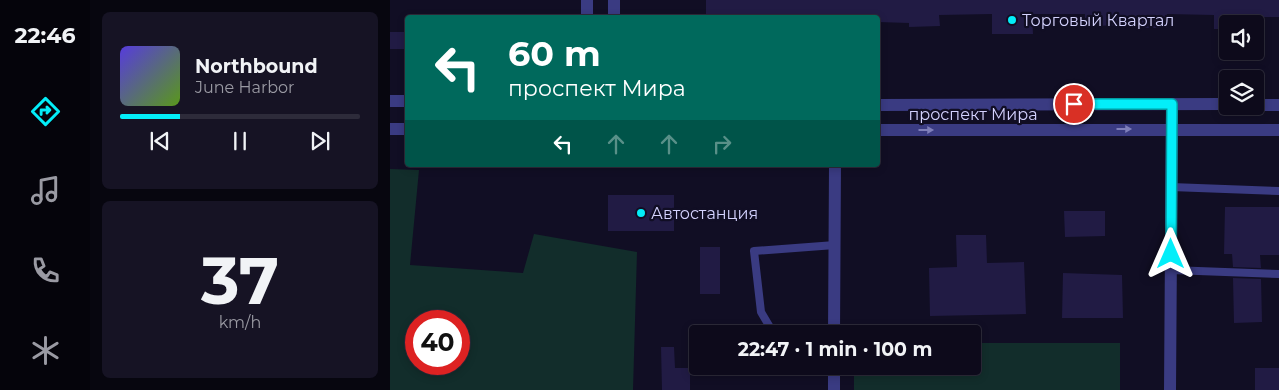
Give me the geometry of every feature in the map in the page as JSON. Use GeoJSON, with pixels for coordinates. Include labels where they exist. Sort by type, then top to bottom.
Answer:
{"type":"FeatureCollection","features":[{"type":"Feature","properties":{"kind":"street"},"geometry":{"type":"LineString","coordinates":[[587,0],[587,15]]}},
{"type":"Feature","properties":{"kind":"street"},"geometry":{"type":"LineString","coordinates":[[614,0],[614,15]]}},
{"type":"Feature","properties":{"kind":"street"},"geometry":{"type":"LineString","coordinates":[[390,101],[405,101]]}},
{"type":"Feature","properties":{"kind":"street"},"geometry":{"type":"LineString","coordinates":[[1170,390],[1172,104]]}},
{"type":"Feature","properties":{"kind":"street","name":"проспект Мира"},"geometry":{"type":"LineString","coordinates":[[880,105],[1219,104]]}},
{"type":"Feature","properties":{"kind":"street"},"geometry":{"type":"LineString","coordinates":[[1264,105],[1279,105]]}},
{"type":"Feature","properties":{"kind":"street"},"geometry":{"type":"LineString","coordinates":[[390,128],[405,129]]}},
{"type":"Feature","properties":{"kind":"street","name":"проспект Мира"},"geometry":{"type":"LineString","coordinates":[[880,130],[1279,130]]}},
{"type":"Feature","properties":{"kind":"street"},"geometry":{"type":"LineString","coordinates":[[834,325],[835,167]]}},
{"type":"Feature","properties":{"kind":"street"},"geometry":{"type":"LineString","coordinates":[[834,375],[834,390]]}},
{"type":"Feature","properties":{"kind":"lane"},"geometry":{"type":"LineString","coordinates":[[1171,187],[1279,191]]}},
{"type":"Feature","properties":{"kind":"lane"},"geometry":{"type":"LineString","coordinates":[[769,325],[761,312],[754,251],[835,245]]}},
{"type":"Feature","properties":{"kind":"lane"},"geometry":{"type":"LineString","coordinates":[[1171,270],[1279,274]]}},
{"type":"Feature","properties":{"kind":"green space"},"geometry":{"type":"Polygon","coordinates":[[[390,169],[419,170],[410,265],[523,273],[534,234],[637,252],[633,390],[390,390],[390,169]]]}},
{"type":"Feature","properties":{"kind":"green space"},"geometry":{"type":"Polygon","coordinates":[[[981,343],[1120,343],[1120,390],[854,390],[854,375],[981,375],[981,343]]]}},
{"type":"Feature","properties":{"kind":"building"},"geometry":{"type":"Polygon","coordinates":[[[706,0],[1279,0],[1279,17],[1219,15],[1219,29],[1214,29],[1214,15],[1167,14],[1167,28],[1136,28],[1136,25],[1085,26],[1085,14],[1032,14],[1033,34],[992,34],[992,14],[939,15],[940,26],[909,27],[909,23],[880,22],[880,15],[706,15],[706,0]]]}},
{"type":"Feature","properties":{"kind":"building"},"geometry":{"type":"Polygon","coordinates":[[[390,32],[404,32],[404,49],[390,49],[390,32]]]}},
{"type":"Feature","properties":{"kind":"building","name":"Автостанция"},"geometry":{"type":"Polygon","coordinates":[[[608,195],[674,195],[674,231],[608,231],[608,195]]]}},
{"type":"Feature","properties":{"kind":"building"},"geometry":{"type":"Polygon","coordinates":[[[1225,207],[1279,207],[1279,255],[1260,255],[1261,268],[1233,267],[1232,254],[1224,254],[1225,207]]]}},
{"type":"Feature","properties":{"kind":"building"},"geometry":{"type":"Polygon","coordinates":[[[1064,211],[1105,211],[1105,236],[1065,237],[1064,211]]]}},
{"type":"Feature","properties":{"kind":"building"},"geometry":{"type":"Polygon","coordinates":[[[956,235],[986,235],[987,263],[1024,262],[1026,314],[930,316],[929,268],[957,267],[956,235]]]}},
{"type":"Feature","properties":{"kind":"building"},"geometry":{"type":"Polygon","coordinates":[[[700,247],[720,247],[720,294],[700,294],[700,247]]]}},
{"type":"Feature","properties":{"kind":"building"},"geometry":{"type":"Polygon","coordinates":[[[1063,273],[1122,275],[1123,318],[1062,318],[1063,273]]]}},
{"type":"Feature","properties":{"kind":"building"},"geometry":{"type":"Polygon","coordinates":[[[1233,278],[1261,279],[1262,322],[1234,323],[1233,278]]]}},
{"type":"Feature","properties":{"kind":"building"},"geometry":{"type":"Polygon","coordinates":[[[661,347],[674,347],[675,368],[689,368],[690,390],[662,390],[661,347]]]}},
{"type":"Feature","properties":{"kind":"building"},"geometry":{"type":"Polygon","coordinates":[[[1255,368],[1279,368],[1279,390],[1255,390],[1255,368]]]}},
{"type":"Feature","properties":{"kind":"place","name":"Торговый Квартал"},"geometry":{"type":"Point","coordinates":[1012,20]}},
{"type":"Feature","properties":{"kind":"place","name":"Автостанция"},"geometry":{"type":"Point","coordinates":[641,213]}},
{"type":"Feature","properties":{"kind":"route"},"geometry":{"type":"LineString","coordinates":[[1074,104],[1172,104],[1171,254]]}}]}
